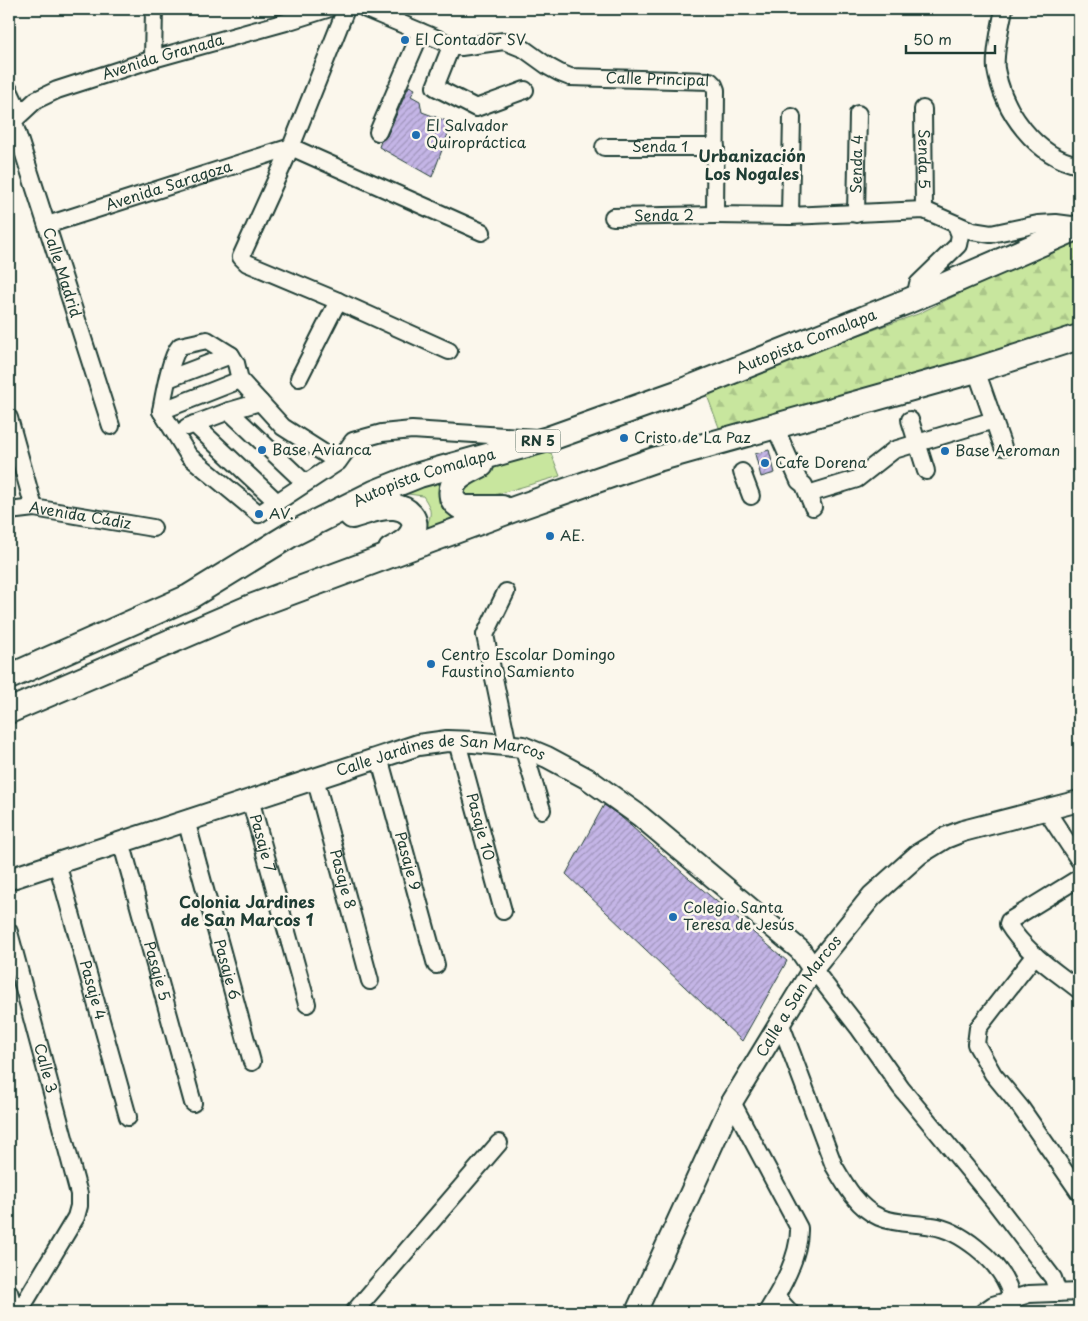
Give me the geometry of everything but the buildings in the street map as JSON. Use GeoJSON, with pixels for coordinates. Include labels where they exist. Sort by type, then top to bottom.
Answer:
{"type":"FeatureCollection","features":[{"type":"Feature","properties":{"kind":"highway","name":"Autopista Comalapa"},"geometry":{"type":"LineString","coordinates":[[9,677],[189,597],[290,535],[374,493],[418,475],[511,450],[680,392],[915,298],[1079,226]]}},
{"type":"Feature","properties":{"kind":"highway"},"geometry":{"type":"LineString","coordinates":[[9,711],[251,607],[517,508],[654,460],[976,370],[1079,337]]}},
{"type":"Feature","properties":{"kind":"highway"},"geometry":{"type":"LineString","coordinates":[[511,450],[463,474],[456,480],[452,491],[454,501],[459,507],[517,508]]}},
{"type":"Feature","properties":{"kind":"highway"},"geometry":{"type":"LineString","coordinates":[[290,535],[376,508],[394,507],[407,510],[411,514],[414,528],[409,538],[375,560],[349,571]]}},
{"type":"Feature","properties":{"kind":"main road","name":"Calle Jardines de San Marcos"},"geometry":{"type":"LineString","coordinates":[[9,879],[418,745],[457,742],[515,746],[547,757],[588,779],[640,816],[800,950],[813,969]]}},
{"type":"Feature","properties":{"kind":"main road","name":"Calle a San Marcos"},"geometry":{"type":"LineString","coordinates":[[636,1312],[732,1102],[813,969],[872,896],[926,850],[945,838],[963,831],[1079,802]]}},
{"type":"Feature","properties":{"kind":"street"},"geometry":{"type":"LineString","coordinates":[[153,59],[154,9]]}},
{"type":"Feature","properties":{"kind":"street","name":"Avenida Granada"},"geometry":{"type":"LineString","coordinates":[[14,119],[36,100],[57,90],[153,59],[328,9]]}},
{"type":"Feature","properties":{"kind":"street"},"geometry":{"type":"LineString","coordinates":[[346,9],[291,147],[242,259],[247,263],[338,301],[449,351]]}},
{"type":"Feature","properties":{"kind":"street"},"geometry":{"type":"LineString","coordinates":[[366,9],[449,43],[436,87],[476,108],[525,90]]}},
{"type":"Feature","properties":{"kind":"street"},"geometry":{"type":"LineString","coordinates":[[1004,9],[996,68],[1002,92],[1012,114],[1025,131],[1048,152],[1079,165]]}},
{"type":"Feature","properties":{"kind":"street"},"geometry":{"type":"LineString","coordinates":[[378,132],[421,32]]}},
{"type":"Feature","properties":{"kind":"street","name":"Calle Principal"},"geometry":{"type":"LineString","coordinates":[[449,43],[461,47],[504,41],[524,49],[554,70],[570,77],[710,81],[716,90],[715,215]]}},
{"type":"Feature","properties":{"kind":"street","name":"Calle Madrid"},"geometry":{"type":"LineString","coordinates":[[9,90],[14,119],[111,426]]}},
{"type":"Feature","properties":{"kind":"street","name":"Senda 5"},"geometry":{"type":"LineString","coordinates":[[923,109],[924,210]]}},
{"type":"Feature","properties":{"kind":"street","name":"Senda 4"},"geometry":{"type":"LineString","coordinates":[[856,214],[858,114]]}},
{"type":"Feature","properties":{"kind":"street"},"geometry":{"type":"LineString","coordinates":[[790,216],[792,117]]}},
{"type":"Feature","properties":{"kind":"street"},"geometry":{"type":"LineString","coordinates":[[291,147],[482,232]]}},
{"type":"Feature","properties":{"kind":"street","name":"Avenida Saragoza"},"geometry":{"type":"LineString","coordinates":[[47,225],[291,147]]}},
{"type":"Feature","properties":{"kind":"street","name":"Senda 1"},"geometry":{"type":"LineString","coordinates":[[604,147],[716,147]]}},
{"type":"Feature","properties":{"kind":"street"},"geometry":{"type":"LineString","coordinates":[[715,215],[790,216],[924,210],[972,231],[991,234],[1038,224],[1056,223],[1079,226]]}},
{"type":"Feature","properties":{"kind":"street","name":"Senda 2"},"geometry":{"type":"LineString","coordinates":[[613,217],[715,215]]}},
{"type":"Feature","properties":{"kind":"street"},"geometry":{"type":"LineString","coordinates":[[915,298],[918,284],[958,245],[960,235],[956,225]]}},
{"type":"Feature","properties":{"kind":"street"},"geometry":{"type":"LineString","coordinates":[[299,378],[338,301]]}},
{"type":"Feature","properties":{"kind":"street"},"geometry":{"type":"LineString","coordinates":[[338,462],[283,427],[240,380],[236,363],[231,356],[207,340],[180,346],[173,358],[161,411],[189,456],[259,514],[338,462],[353,442],[382,433],[412,430],[548,438]]}},
{"type":"Feature","properties":{"kind":"street"},"geometry":{"type":"LineString","coordinates":[[168,379],[231,356]]}},
{"type":"Feature","properties":{"kind":"street"},"geometry":{"type":"LineString","coordinates":[[976,370],[1003,447]]}},
{"type":"Feature","properties":{"kind":"street"},"geometry":{"type":"LineString","coordinates":[[161,411],[240,380]]}},
{"type":"Feature","properties":{"kind":"street"},"geometry":{"type":"LineString","coordinates":[[174,432],[229,410],[260,402]]}},
{"type":"Feature","properties":{"kind":"street"},"geometry":{"type":"LineString","coordinates":[[229,410],[305,483]]}},
{"type":"Feature","properties":{"kind":"street"},"geometry":{"type":"LineString","coordinates":[[9,418],[34,508]]}},
{"type":"Feature","properties":{"kind":"street"},"geometry":{"type":"LineString","coordinates":[[910,420],[926,471]]}},
{"type":"Feature","properties":{"kind":"street"},"geometry":{"type":"LineString","coordinates":[[775,427],[810,501],[859,483],[894,450],[994,420]]}},
{"type":"Feature","properties":{"kind":"street"},"geometry":{"type":"LineString","coordinates":[[194,424],[277,502]]}},
{"type":"Feature","properties":{"kind":"street"},"geometry":{"type":"LineString","coordinates":[[461,433],[467,439],[473,460]]}},
{"type":"Feature","properties":{"kind":"street"},"geometry":{"type":"LineString","coordinates":[[742,472],[752,496]]}},
{"type":"Feature","properties":{"kind":"street","name":"Avenida Cádiz"},"geometry":{"type":"LineString","coordinates":[[9,511],[34,508],[153,528]]}},
{"type":"Feature","properties":{"kind":"street"},"geometry":{"type":"LineString","coordinates":[[506,592],[485,635],[515,746],[542,810]]}},
{"type":"Feature","properties":{"kind":"street","name":"Pasaje 10"},"geometry":{"type":"LineString","coordinates":[[457,742],[503,911]]}},
{"type":"Feature","properties":{"kind":"street","name":"Pasaje 9"},"geometry":{"type":"LineString","coordinates":[[379,757],[436,965]]}},
{"type":"Feature","properties":{"kind":"street","name":"Pasaje 8"},"geometry":{"type":"LineString","coordinates":[[314,778],[370,980]]}},
{"type":"Feature","properties":{"kind":"street","name":"Pasaje 7"},"geometry":{"type":"LineString","coordinates":[[250,799],[307,1004]]}},
{"type":"Feature","properties":{"kind":"street"},"geometry":{"type":"LineString","coordinates":[[1046,810],[1079,860]]}},
{"type":"Feature","properties":{"kind":"street","name":"Pasaje 6"},"geometry":{"type":"LineString","coordinates":[[186,820],[252,1062]]}},
{"type":"Feature","properties":{"kind":"street","name":"Pasaje 5"},"geometry":{"type":"LineString","coordinates":[[121,841],[192,1103]]}},
{"type":"Feature","properties":{"kind":"street","name":"Pasaje 4"},"geometry":{"type":"LineString","coordinates":[[57,863],[128,1117]]}},
{"type":"Feature","properties":{"kind":"street"},"geometry":{"type":"LineString","coordinates":[[1079,878],[1009,920],[1008,924],[1013,933],[1036,955],[1079,990]]}},
{"type":"Feature","properties":{"kind":"street","name":"Calle 3"},"geometry":{"type":"LineString","coordinates":[[9,932],[79,1194],[79,1206],[76,1217],[19,1312]]}},
{"type":"Feature","properties":{"kind":"street"},"geometry":{"type":"LineString","coordinates":[[1036,955],[978,1028],[976,1044],[994,1074],[1021,1108],[1079,1189]]}},
{"type":"Feature","properties":{"kind":"street"},"geometry":{"type":"LineString","coordinates":[[813,969],[858,1027],[901,1088],[994,1201],[1053,1278],[1058,1293]]}},
{"type":"Feature","properties":{"kind":"street"},"geometry":{"type":"LineString","coordinates":[[780,1022],[834,1166],[846,1189],[879,1217],[934,1226],[953,1233],[990,1260],[1008,1287],[1012,1306]]}},
{"type":"Feature","properties":{"kind":"street"},"geometry":{"type":"LineString","coordinates":[[732,1102],[800,1228],[800,1238],[795,1255],[767,1312]]}},
{"type":"Feature","properties":{"kind":"street"},"geometry":{"type":"LineString","coordinates":[[354,1312],[499,1142]]}},
{"type":"Feature","properties":{"kind":"street"},"geometry":{"type":"LineString","coordinates":[[9,1292],[15,1312]]}},
{"type":"Feature","properties":{"kind":"street"},"geometry":{"type":"LineString","coordinates":[[983,1312],[993,1305],[1012,1306],[1030,1294],[1079,1292]]}},
{"type":"Feature","properties":{"kind":"street"},"geometry":{"type":"LineString","coordinates":[[776,1297],[790,1312]]}},
{"type":"Feature","properties":{"kind":"green space"},"geometry":{"type":"Polygon","coordinates":[[[1079,235],[1079,326],[854,395],[720,430],[705,390],[918,314],[1079,235]]]}},
{"type":"Feature","properties":{"kind":"green space"},"geometry":{"type":"Polygon","coordinates":[[[549,448],[560,476],[480,499],[465,495],[462,486],[487,468],[549,448]]]}},
{"type":"Feature","properties":{"kind":"green space"},"geometry":{"type":"Polygon","coordinates":[[[453,469],[439,488],[439,503],[448,514],[469,516],[424,531],[429,521],[430,509],[423,496],[408,494],[380,498],[453,469]]]}},
{"type":"Feature","properties":{"kind":"place","name":"El Contador SV"},"geometry":{"type":"Point","coordinates":[405,40]}},
{"type":"Feature","properties":{"kind":"place","name":"El Salvador Quiropráctica"},"geometry":{"type":"Point","coordinates":[416,135]}},
{"type":"Feature","properties":{"kind":"place","name":"Cristo de La Paz"},"geometry":{"type":"Point","coordinates":[624,438]}},
{"type":"Feature","properties":{"kind":"place","name":"Base Avianca"},"geometry":{"type":"Point","coordinates":[262,450]}},
{"type":"Feature","properties":{"kind":"place","name":"Base Aeroman"},"geometry":{"type":"Point","coordinates":[945,451]}},
{"type":"Feature","properties":{"kind":"place","name":"Cafe Dorena"},"geometry":{"type":"Point","coordinates":[765,463]}},
{"type":"Feature","properties":{"kind":"place","name":"AV."},"geometry":{"type":"Point","coordinates":[259,514]}},
{"type":"Feature","properties":{"kind":"place","name":"AE."},"geometry":{"type":"Point","coordinates":[550,536]}},
{"type":"Feature","properties":{"kind":"place","name":"Centro Escolar Domingo Faustino Samiento"},"geometry":{"type":"Point","coordinates":[431,664]}},
{"type":"Feature","properties":{"kind":"place","name":"Colegio Santa Teresa de Jesús"},"geometry":{"type":"Point","coordinates":[673,917]}},
{"type":"Feature","properties":{"kind":"district","name":"Urbanización Los Nogales"},"geometry":{"type":"Point","coordinates":[752,165]}},
{"type":"Feature","properties":{"kind":"district","name":"Colonia Jardines de San Marcos 1"},"geometry":{"type":"Point","coordinates":[247,911]}}]}
